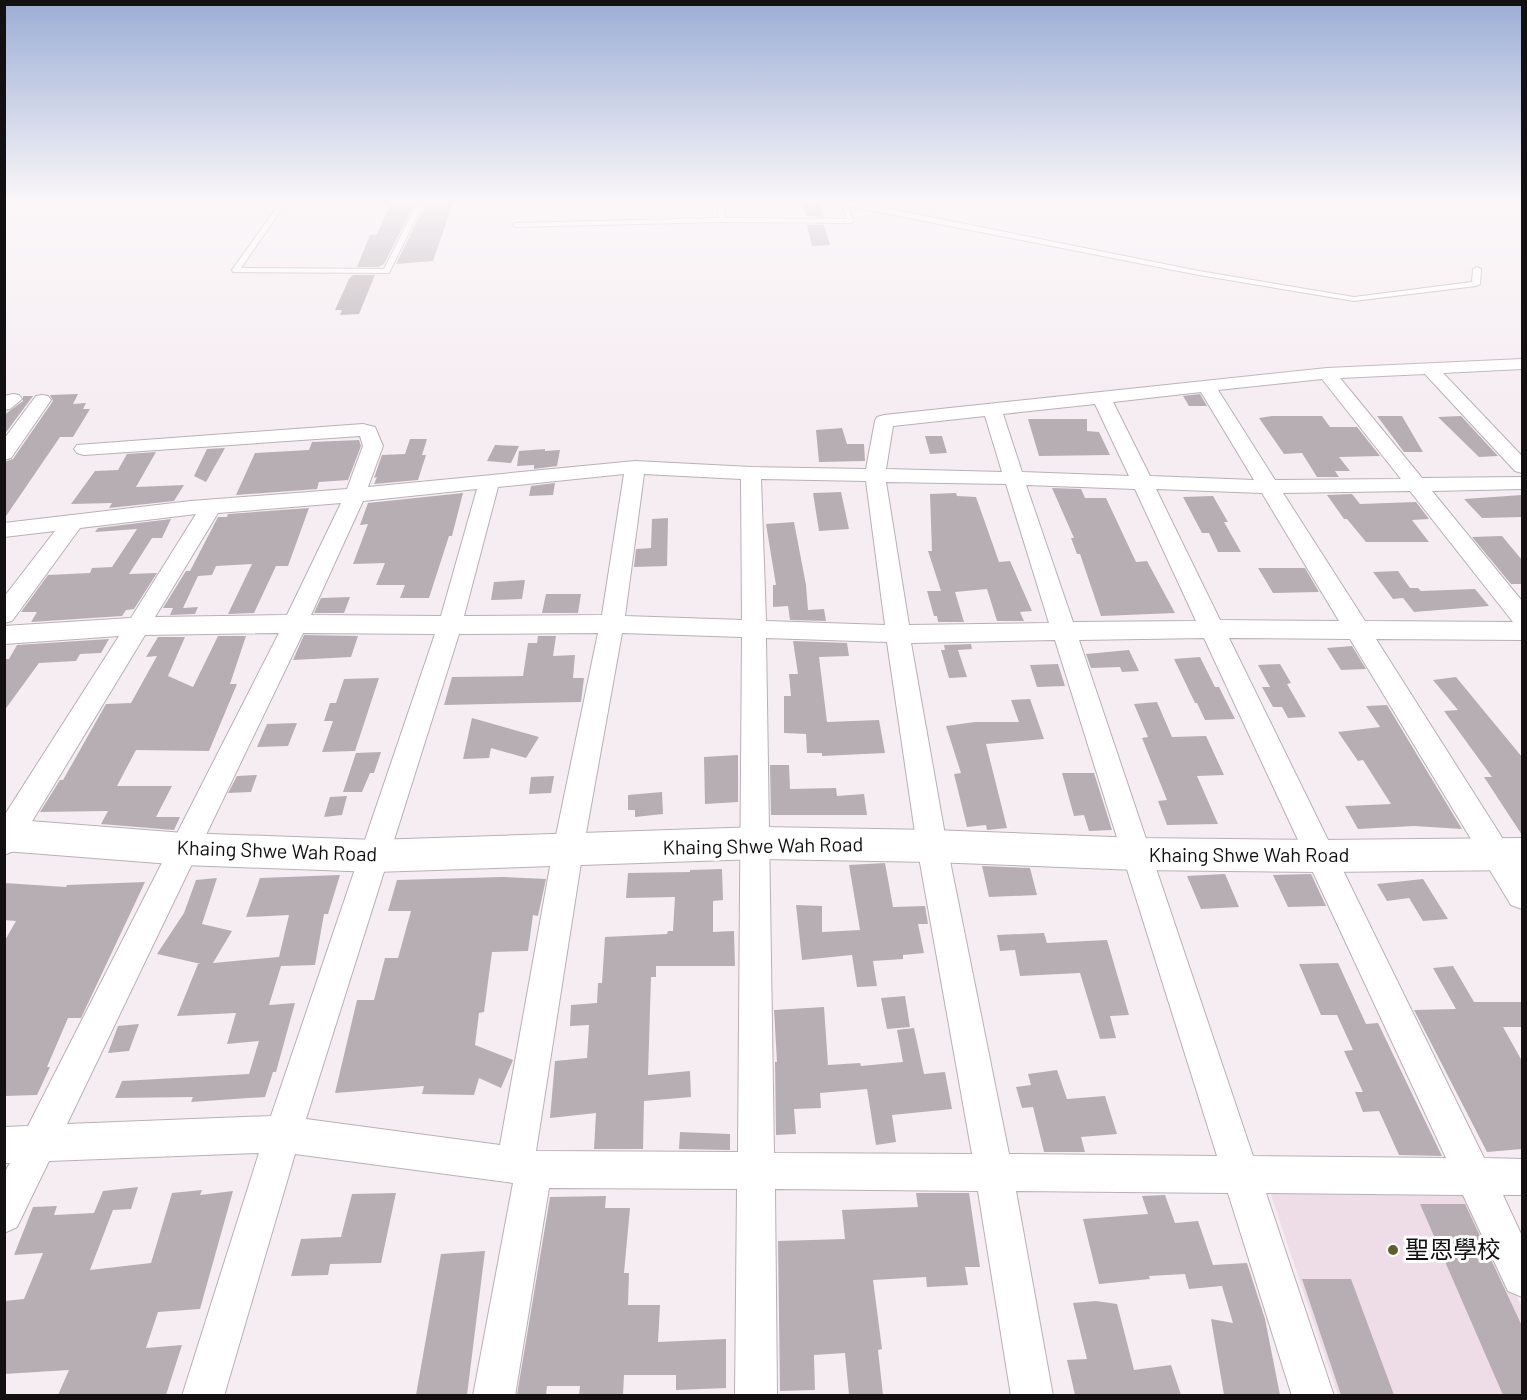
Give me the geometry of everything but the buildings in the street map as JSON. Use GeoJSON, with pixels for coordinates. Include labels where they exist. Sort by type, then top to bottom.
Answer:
{"type":"FeatureCollection","features":[{"type":"Feature","properties":{"kind":"street"},"geometry":{"type":"LineString","coordinates":[[1032,1395],[994,1173],[932,846],[898,634],[876,475],[884,421],[1327,373],[1522,364]]}},
{"type":"Feature","properties":{"kind":"street"},"geometry":{"type":"LineString","coordinates":[[1430,369],[1522,467]]}},
{"type":"Feature","properties":{"kind":"street"},"geometry":{"type":"LineString","coordinates":[[1327,373],[1522,617]]}},
{"type":"Feature","properties":{"kind":"street"},"geometry":{"type":"LineString","coordinates":[[1206,386],[1358,629],[1510,854],[1522,895]]}},
{"type":"Feature","properties":{"kind":"street"},"geometry":{"type":"LineString","coordinates":[[1101,396],[1522,1276]]}},
{"type":"Feature","properties":{"kind":"street"},"geometry":{"type":"LineString","coordinates":[[4,454],[42,400]]}},
{"type":"Feature","properties":{"kind":"street"},"geometry":{"type":"LineString","coordinates":[[992,410],[1313,1395]]}},
{"type":"Feature","properties":{"kind":"street"},"geometry":{"type":"LineString","coordinates":[[4,1214],[20,1145],[184,849],[296,624],[355,495],[373,446],[372,436],[368,431],[363,430],[84,449]]}},
{"type":"Feature","properties":{"kind":"street"},"geometry":{"type":"LineString","coordinates":[[4,530],[212,506],[489,483],[635,467],[751,473],[1014,478],[1269,487],[1418,487],[1522,483]]}},
{"type":"Feature","properties":{"kind":"street"},"geometry":{"type":"LineString","coordinates":[[494,1395],[568,850],[612,624],[635,467]]}},
{"type":"Feature","properties":{"kind":"street"},"geometry":{"type":"LineString","coordinates":[[751,473],[756,629],[758,843],[755,1171],[756,1395]]}},
{"type":"Feature","properties":{"kind":"street"},"geometry":{"type":"LineString","coordinates":[[203,1395],[283,1134],[450,626],[489,483]]}},
{"type":"Feature","properties":{"kind":"street"},"geometry":{"type":"LineString","coordinates":[[6,837],[212,506]]}},
{"type":"Feature","properties":{"kind":"street"},"geometry":{"type":"LineString","coordinates":[[4,615],[73,522]]}},
{"type":"Feature","properties":{"kind":"street"},"geometry":{"type":"LineString","coordinates":[[4,635],[138,626],[296,624],[450,626],[612,624],[898,634],[1213,629],[1522,631]]}},
{"type":"Feature","properties":{"kind":"street","name":"Khaing Shwe Wah Road"},"geometry":{"type":"LineString","coordinates":[[6,837],[184,849],[375,856],[758,843],[932,846],[1137,854],[1321,856],[1510,854]]}},
{"type":"Feature","properties":{"kind":"street"},"geometry":{"type":"LineString","coordinates":[[20,1145],[283,1134],[524,1167],[1522,1177]]}},
{"type":"Feature","properties":{"kind":"lane"},"geometry":{"type":"LineString","coordinates":[[239,265],[236,270],[386,271],[389,265]]}},
{"type":"Feature","properties":{"kind":"lane"},"geometry":{"type":"LineString","coordinates":[[1161,265],[1354,299],[1476,284],[1477,269]]}},
{"type":"Feature","properties":{"kind":"shaded area","name":"聖恩學校"},"geometry":{"type":"Polygon","coordinates":[[[1468,1190],[1522,1307],[1522,1395],[1338,1395],[1270,1192],[1468,1190]]]}},
{"type":"Feature","properties":{"kind":"place","name":"聖恩學校"},"geometry":{"type":"Point","coordinates":[1393,1250]}}]}
